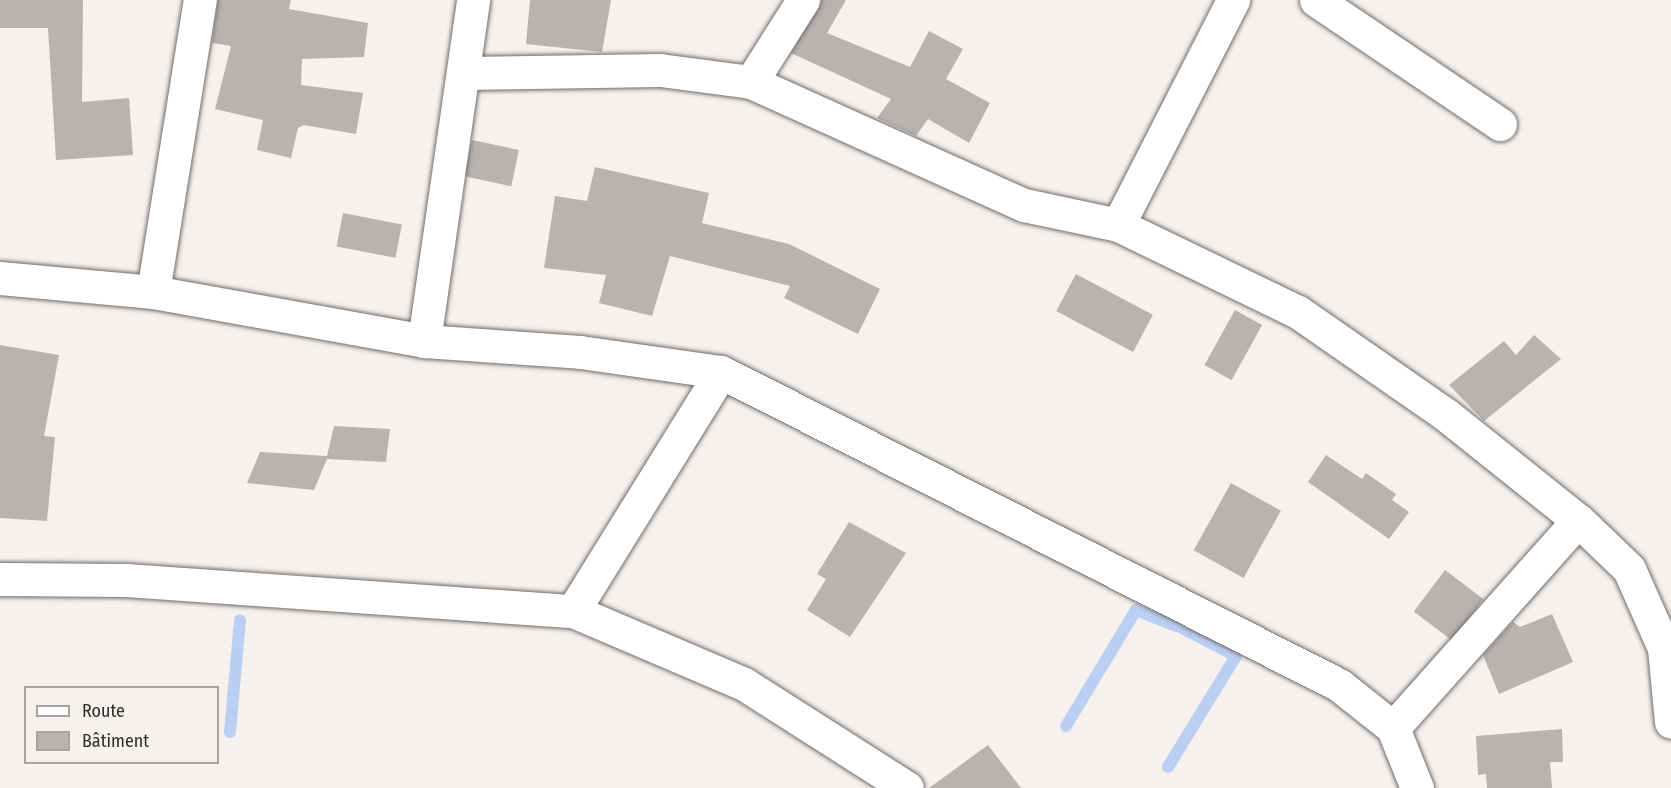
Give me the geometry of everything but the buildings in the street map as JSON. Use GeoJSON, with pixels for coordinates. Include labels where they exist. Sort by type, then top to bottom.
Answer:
{"type":"FeatureCollection","features":[{"type":"Feature","properties":{"kind":"street"},"geometry":{"type":"LineString","coordinates":[[153,292],[200,0]]}},
{"type":"Feature","properties":{"kind":"street"},"geometry":{"type":"LineString","coordinates":[[424,341],[441,201],[465,73],[473,0]]}},
{"type":"Feature","properties":{"kind":"street"},"geometry":{"type":"LineString","coordinates":[[751,82],[803,0]]}},
{"type":"Feature","properties":{"kind":"street"},"geometry":{"type":"LineString","coordinates":[[1118,225],[1233,0]]}},
{"type":"Feature","properties":{"kind":"street"},"geometry":{"type":"LineString","coordinates":[[1316,0],[1500,124]]}},
{"type":"Feature","properties":{"kind":"street"},"geometry":{"type":"LineString","coordinates":[[465,73],[660,70],[751,82],[1024,205],[1118,225],[1298,312],[1445,414],[1578,520],[1629,569],[1664,648],[1671,723]]}},
{"type":"Feature","properties":{"kind":"street"},"geometry":{"type":"LineString","coordinates":[[0,278],[153,292],[424,341],[580,352],[722,372],[1339,685],[1393,728],[1416,788]]}},
{"type":"Feature","properties":{"kind":"street"},"geometry":{"type":"LineString","coordinates":[[573,611],[722,372]]}},
{"type":"Feature","properties":{"kind":"street"},"geometry":{"type":"LineString","coordinates":[[1393,728],[1578,520]]}},
{"type":"Feature","properties":{"kind":"street"},"geometry":{"type":"LineString","coordinates":[[0,579],[126,580],[573,611],[744,684],[907,788]]}},
{"type":"Feature","properties":{"kind":"waterway"},"geometry":{"type":"LineString","coordinates":[[1066,726],[1136,610],[1176,626]]}},
{"type":"Feature","properties":{"kind":"waterway"},"geometry":{"type":"LineString","coordinates":[[230,732],[240,620]]}},
{"type":"Feature","properties":{"kind":"waterway"},"geometry":{"type":"LineString","coordinates":[[1168,767],[1236,656],[1182,628]]}}]}
